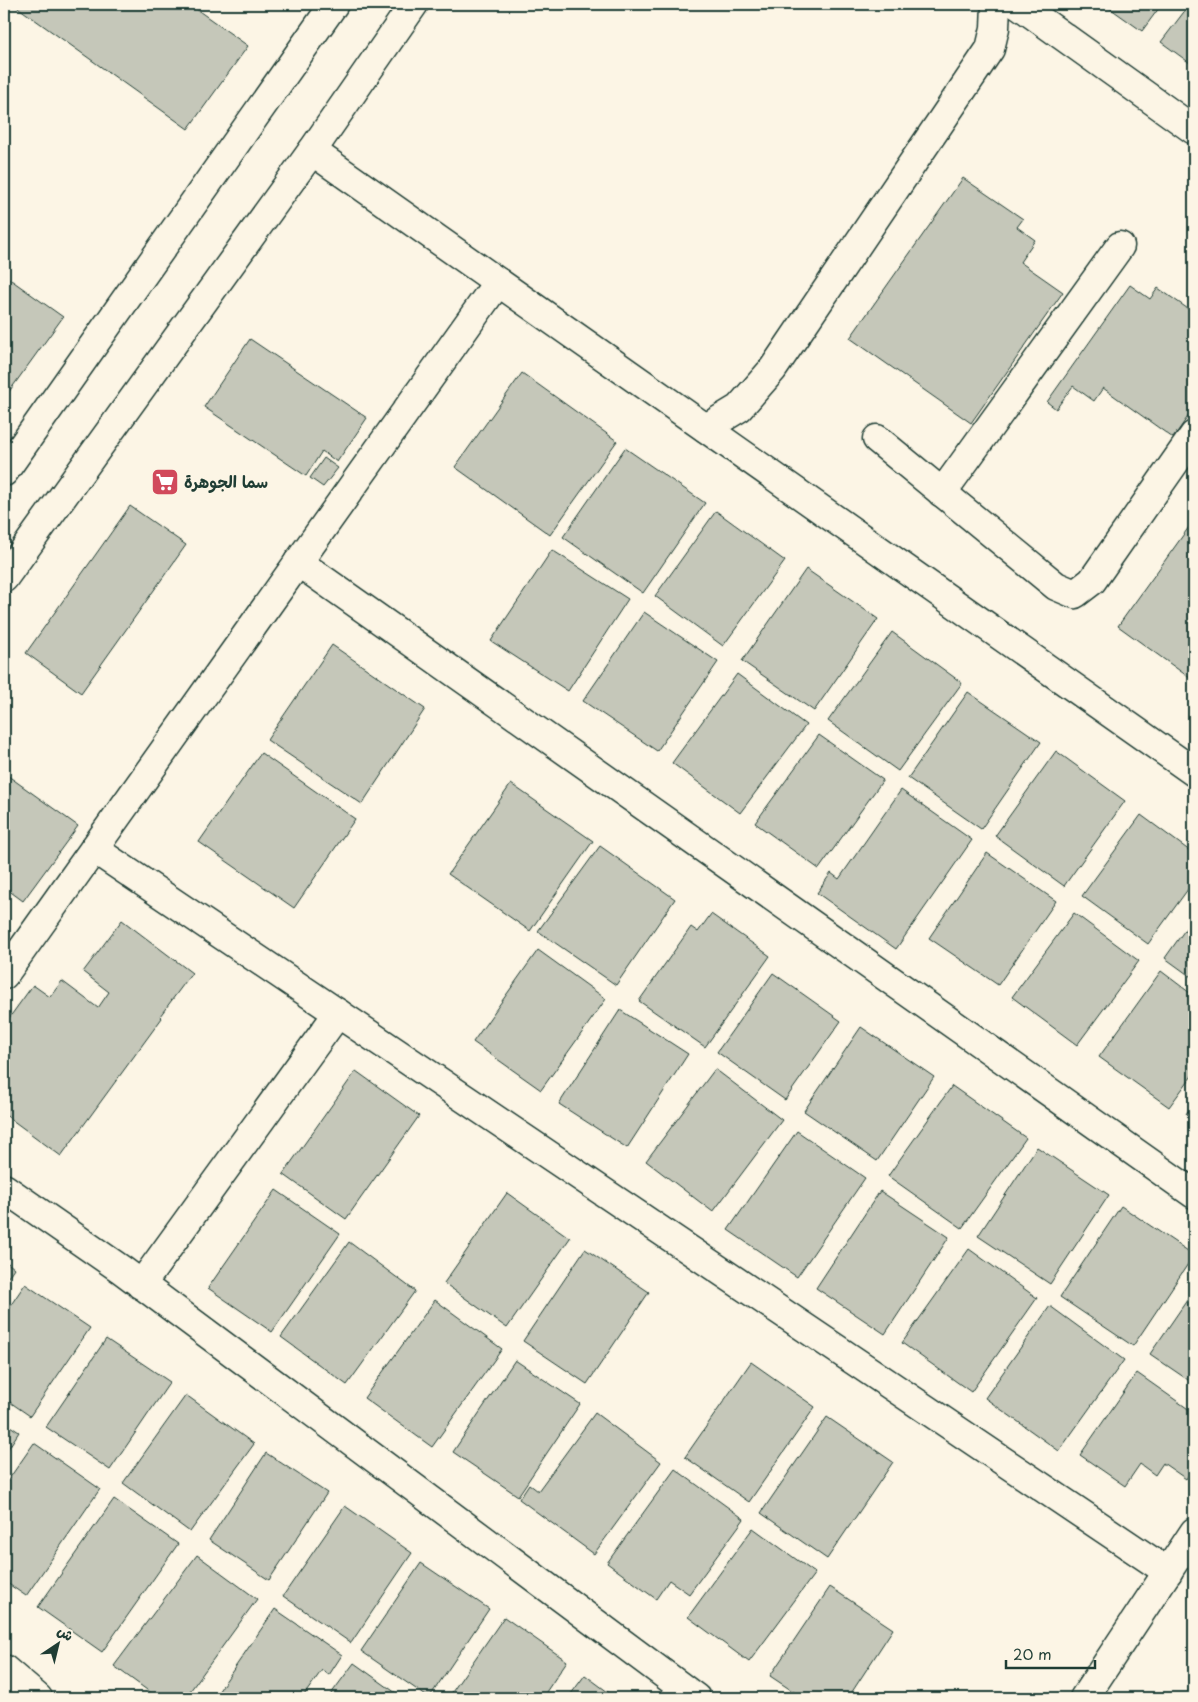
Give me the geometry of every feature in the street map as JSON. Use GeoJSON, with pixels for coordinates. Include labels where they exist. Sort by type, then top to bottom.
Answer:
{"type":"FeatureCollection","features":[{"type":"Feature","properties":{"kind":"street"},"geometry":{"type":"LineString","coordinates":[[4,472],[334,4]]}},
{"type":"Feature","properties":{"kind":"street"},"geometry":{"type":"LineString","coordinates":[[4,578],[312,151],[414,4]]}},
{"type":"Feature","properties":{"kind":"street"},"geometry":{"type":"LineString","coordinates":[[706,428],[739,408],[773,369],[990,50],[996,4]]}},
{"type":"Feature","properties":{"kind":"street"},"geometry":{"type":"LineString","coordinates":[[1018,4],[1194,130]]}},
{"type":"Feature","properties":{"kind":"street"},"geometry":{"type":"LineString","coordinates":[[312,151],[1194,772]]}},
{"type":"Feature","properties":{"kind":"street"},"geometry":{"type":"LineString","coordinates":[[942,493],[1120,246]]}},
{"type":"Feature","properties":{"kind":"street"},"geometry":{"type":"LineString","coordinates":[[4,975],[498,282]]}},
{"type":"Feature","properties":{"kind":"street"},"geometry":{"type":"LineString","coordinates":[[877,439],[1056,586],[1076,594],[1092,581],[1194,435]]}},
{"type":"Feature","properties":{"kind":"street"},"geometry":{"type":"LineString","coordinates":[[298,562],[1194,1194]]}},
{"type":"Feature","properties":{"kind":"street"},"geometry":{"type":"LineString","coordinates":[[94,849],[1168,1572]]}},
{"type":"Feature","properties":{"kind":"street"},"geometry":{"type":"LineString","coordinates":[[141,1285],[338,1013]]}},
{"type":"Feature","properties":{"kind":"street"},"geometry":{"type":"LineString","coordinates":[[4,1188],[141,1285],[696,1698]]}},
{"type":"Feature","properties":{"kind":"street"},"geometry":{"type":"LineString","coordinates":[[1084,1698],[1194,1532]]}},
{"type":"Feature","properties":{"kind":"street"},"geometry":{"type":"LineString","coordinates":[[4,1669],[38,1698]]}},
{"type":"Feature","properties":{"kind":"building"},"geometry":{"type":"Polygon","coordinates":[[[13,4],[189,4],[248,46],[188,129],[13,4]]]}},
{"type":"Feature","properties":{"kind":"building"},"geometry":{"type":"Polygon","coordinates":[[[1104,4],[1162,4],[1142,31],[1104,4]]]}},
{"type":"Feature","properties":{"kind":"building"},"geometry":{"type":"Polygon","coordinates":[[[1190,4],[1194,4],[1194,66],[1161,42],[1190,4]]]}},
{"type":"Feature","properties":{"kind":"building"},"geometry":{"type":"Polygon","coordinates":[[[963,178],[1023,219],[1017,227],[1035,240],[1020,262],[1063,292],[971,423],[850,338],[963,178]]]}},
{"type":"Feature","properties":{"kind":"building"},"geometry":{"type":"Polygon","coordinates":[[[4,275],[63,317],[8,393],[4,390],[4,275]]]}},
{"type":"Feature","properties":{"kind":"building"},"geometry":{"type":"Polygon","coordinates":[[[1130,285],[1150,299],[1158,288],[1194,313],[1194,408],[1173,438],[1103,388],[1094,401],[1073,386],[1056,409],[1047,402],[1130,285]]]}},
{"type":"Feature","properties":{"kind":"building"},"geometry":{"type":"Polygon","coordinates":[[[250,339],[367,418],[337,462],[322,451],[306,476],[204,407],[250,339]]]}},
{"type":"Feature","properties":{"kind":"building"},"geometry":{"type":"Polygon","coordinates":[[[522,373],[617,441],[550,535],[455,467],[522,373]]]}},
{"type":"Feature","properties":{"kind":"building"},"geometry":{"type":"Polygon","coordinates":[[[625,448],[705,503],[643,593],[563,537],[625,448]]]}},
{"type":"Feature","properties":{"kind":"building"},"geometry":{"type":"Polygon","coordinates":[[[324,458],[338,468],[323,487],[310,478],[324,458]]]}},
{"type":"Feature","properties":{"kind":"building"},"geometry":{"type":"Polygon","coordinates":[[[130,506],[186,545],[81,693],[26,653],[130,506]]]}},
{"type":"Feature","properties":{"kind":"building"},"geometry":{"type":"Polygon","coordinates":[[[716,511],[785,561],[723,646],[655,596],[716,511]]]}},
{"type":"Feature","properties":{"kind":"building"},"geometry":{"type":"Polygon","coordinates":[[[1194,520],[1194,681],[1118,626],[1194,520]]]}},
{"type":"Feature","properties":{"kind":"building"},"geometry":{"type":"Polygon","coordinates":[[[552,550],[628,599],[568,691],[491,641],[552,550]]]}},
{"type":"Feature","properties":{"kind":"building"},"geometry":{"type":"Polygon","coordinates":[[[806,569],[878,619],[814,711],[742,661],[806,569]]]}},
{"type":"Feature","properties":{"kind":"building"},"geometry":{"type":"Polygon","coordinates":[[[644,612],[718,662],[657,751],[583,701],[644,612]]]}},
{"type":"Feature","properties":{"kind":"building"},"geometry":{"type":"Polygon","coordinates":[[[892,632],[962,683],[898,771],[828,721],[892,632]]]}},
{"type":"Feature","properties":{"kind":"building"},"geometry":{"type":"Polygon","coordinates":[[[332,645],[425,709],[362,804],[267,740],[332,645]]]}},
{"type":"Feature","properties":{"kind":"building"},"geometry":{"type":"Polygon","coordinates":[[[737,674],[806,725],[740,813],[672,763],[737,674]]]}},
{"type":"Feature","properties":{"kind":"building"},"geometry":{"type":"Polygon","coordinates":[[[968,692],[1041,742],[981,829],[908,778],[968,692]]]}},
{"type":"Feature","properties":{"kind":"building"},"geometry":{"type":"Polygon","coordinates":[[[819,735],[883,780],[819,869],[755,823],[819,735]]]}},
{"type":"Feature","properties":{"kind":"building"},"geometry":{"type":"Polygon","coordinates":[[[1056,751],[1125,801],[1064,886],[995,836],[1056,751]]]}},
{"type":"Feature","properties":{"kind":"building"},"geometry":{"type":"Polygon","coordinates":[[[261,753],[355,819],[294,908],[199,842],[261,753]]]}},
{"type":"Feature","properties":{"kind":"building"},"geometry":{"type":"Polygon","coordinates":[[[4,773],[78,826],[23,901],[4,887],[4,773]]]}},
{"type":"Feature","properties":{"kind":"building"},"geometry":{"type":"Polygon","coordinates":[[[511,784],[593,841],[530,931],[448,874],[511,784]]]}},
{"type":"Feature","properties":{"kind":"building"},"geometry":{"type":"Polygon","coordinates":[[[901,790],[972,840],[896,949],[817,893],[831,873],[839,879],[901,790]]]}},
{"type":"Feature","properties":{"kind":"building"},"geometry":{"type":"Polygon","coordinates":[[[1141,815],[1194,854],[1194,881],[1148,944],[1082,896],[1141,815]]]}},
{"type":"Feature","properties":{"kind":"building"},"geometry":{"type":"Polygon","coordinates":[[[600,846],[675,899],[616,985],[538,931],[600,846]]]}},
{"type":"Feature","properties":{"kind":"building"},"geometry":{"type":"Polygon","coordinates":[[[987,853],[1056,901],[998,985],[929,938],[987,853]]]}},
{"type":"Feature","properties":{"kind":"building"},"geometry":{"type":"Polygon","coordinates":[[[1074,913],[1139,961],[1077,1045],[1012,997],[1074,913]]]}},
{"type":"Feature","properties":{"kind":"building"},"geometry":{"type":"Polygon","coordinates":[[[711,914],[770,956],[705,1047],[639,1001],[691,927],[698,932],[711,914]]]}},
{"type":"Feature","properties":{"kind":"building"},"geometry":{"type":"Polygon","coordinates":[[[1194,917],[1194,979],[1165,958],[1194,917]]]}},
{"type":"Feature","properties":{"kind":"building"},"geometry":{"type":"Polygon","coordinates":[[[122,920],[192,973],[160,1016],[162,1018],[61,1156],[4,1114],[4,1025],[33,985],[50,997],[62,981],[98,1008],[109,992],[83,972],[122,920]]]}},
{"type":"Feature","properties":{"kind":"building"},"geometry":{"type":"Polygon","coordinates":[[[538,950],[606,999],[541,1090],[473,1042],[538,950]]]}},
{"type":"Feature","properties":{"kind":"building"},"geometry":{"type":"Polygon","coordinates":[[[1161,971],[1194,996],[1194,1073],[1169,1107],[1099,1057],[1161,971]]]}},
{"type":"Feature","properties":{"kind":"building"},"geometry":{"type":"Polygon","coordinates":[[[773,973],[841,1021],[785,1100],[717,1052],[773,973]]]}},
{"type":"Feature","properties":{"kind":"building"},"geometry":{"type":"Polygon","coordinates":[[[620,1010],[688,1054],[627,1148],[559,1104],[620,1010]]]}},
{"type":"Feature","properties":{"kind":"building"},"geometry":{"type":"Polygon","coordinates":[[[861,1027],[934,1077],[877,1161],[804,1111],[861,1027]]]}},
{"type":"Feature","properties":{"kind":"building"},"geometry":{"type":"Polygon","coordinates":[[[715,1069],[782,1120],[713,1212],[646,1161],[715,1069]]]}},
{"type":"Feature","properties":{"kind":"building"},"geometry":{"type":"Polygon","coordinates":[[[356,1071],[419,1116],[346,1219],[283,1174],[356,1071]]]}},
{"type":"Feature","properties":{"kind":"building"},"geometry":{"type":"Polygon","coordinates":[[[952,1086],[1026,1138],[962,1228],[888,1176],[952,1086]]]}},
{"type":"Feature","properties":{"kind":"building"},"geometry":{"type":"Polygon","coordinates":[[[1194,1102],[1194,1120],[1186,1114],[1194,1102]]]}},
{"type":"Feature","properties":{"kind":"building"},"geometry":{"type":"Polygon","coordinates":[[[797,1131],[865,1178],[797,1277],[728,1230],[797,1131]]]}},
{"type":"Feature","properties":{"kind":"building"},"geometry":{"type":"Polygon","coordinates":[[[1037,1147],[1109,1195],[1050,1284],[978,1236],[1037,1147]]]}},
{"type":"Feature","properties":{"kind":"building"},"geometry":{"type":"Polygon","coordinates":[[[276,1190],[340,1234],[272,1332],[208,1288],[276,1190]]]}},
{"type":"Feature","properties":{"kind":"building"},"geometry":{"type":"Polygon","coordinates":[[[880,1191],[949,1237],[885,1334],[816,1288],[880,1191]]]}},
{"type":"Feature","properties":{"kind":"building"},"geometry":{"type":"Polygon","coordinates":[[[507,1193],[570,1238],[507,1328],[444,1283],[507,1193]]]}},
{"type":"Feature","properties":{"kind":"building"},"geometry":{"type":"Polygon","coordinates":[[[1121,1206],[1194,1255],[1133,1346],[1060,1297],[1121,1206]]]}},
{"type":"Feature","properties":{"kind":"building"},"geometry":{"type":"Polygon","coordinates":[[[349,1242],[415,1291],[347,1385],[281,1337],[349,1242]]]}},
{"type":"Feature","properties":{"kind":"building"},"geometry":{"type":"Polygon","coordinates":[[[585,1249],[649,1292],[587,1384],[523,1341],[585,1249]]]}},
{"type":"Feature","properties":{"kind":"building"},"geometry":{"type":"Polygon","coordinates":[[[969,1249],[1037,1298],[971,1392],[902,1343],[969,1249]]]}},
{"type":"Feature","properties":{"kind":"building"},"geometry":{"type":"Polygon","coordinates":[[[4,1260],[14,1268],[4,1283],[4,1260]]]}},
{"type":"Feature","properties":{"kind":"building"},"geometry":{"type":"Polygon","coordinates":[[[25,1284],[90,1328],[30,1416],[4,1398],[4,1315],[25,1284]]]}},
{"type":"Feature","properties":{"kind":"building"},"geometry":{"type":"Polygon","coordinates":[[[1194,1290],[1194,1384],[1150,1354],[1194,1290]]]}},
{"type":"Feature","properties":{"kind":"building"},"geometry":{"type":"Polygon","coordinates":[[[435,1300],[502,1349],[432,1447],[364,1398],[435,1300]]]}},
{"type":"Feature","properties":{"kind":"building"},"geometry":{"type":"Polygon","coordinates":[[[1050,1306],[1124,1360],[1059,1451],[985,1398],[1050,1306]]]}},
{"type":"Feature","properties":{"kind":"building"},"geometry":{"type":"Polygon","coordinates":[[[106,1339],[170,1382],[110,1470],[46,1427],[106,1339]]]}},
{"type":"Feature","properties":{"kind":"building"},"geometry":{"type":"Polygon","coordinates":[[[515,1360],[580,1404],[518,1496],[453,1452],[515,1360]]]}},
{"type":"Feature","properties":{"kind":"building"},"geometry":{"type":"Polygon","coordinates":[[[751,1362],[815,1407],[749,1502],[685,1457],[751,1362]]]}},
{"type":"Feature","properties":{"kind":"building"},"geometry":{"type":"Polygon","coordinates":[[[1137,1373],[1194,1413],[1194,1467],[1186,1479],[1163,1463],[1155,1475],[1140,1464],[1125,1486],[1080,1455],[1137,1373]]]}},
{"type":"Feature","properties":{"kind":"building"},"geometry":{"type":"Polygon","coordinates":[[[186,1395],[254,1444],[190,1532],[123,1483],[186,1395]]]}},
{"type":"Feature","properties":{"kind":"building"},"geometry":{"type":"Polygon","coordinates":[[[595,1413],[661,1462],[594,1554],[519,1499],[529,1484],[538,1491],[595,1413]]]}},
{"type":"Feature","properties":{"kind":"building"},"geometry":{"type":"Polygon","coordinates":[[[827,1417],[893,1462],[827,1559],[761,1513],[827,1417]]]}},
{"type":"Feature","properties":{"kind":"building"},"geometry":{"type":"Polygon","coordinates":[[[4,1422],[19,1432],[4,1455],[4,1422]]]}},
{"type":"Feature","properties":{"kind":"building"},"geometry":{"type":"Polygon","coordinates":[[[34,1443],[100,1489],[26,1596],[4,1581],[4,1486],[34,1443]]]}},
{"type":"Feature","properties":{"kind":"building"},"geometry":{"type":"Polygon","coordinates":[[[266,1453],[327,1493],[269,1580],[209,1540],[266,1453]]]}},
{"type":"Feature","properties":{"kind":"building"},"geometry":{"type":"Polygon","coordinates":[[[675,1469],[744,1519],[689,1594],[669,1580],[656,1599],[607,1563],[675,1469]]]}},
{"type":"Feature","properties":{"kind":"building"},"geometry":{"type":"Polygon","coordinates":[[[114,1499],[178,1544],[102,1652],[38,1607],[114,1499]]]}},
{"type":"Feature","properties":{"kind":"building"},"geometry":{"type":"Polygon","coordinates":[[[345,1506],[412,1553],[351,1643],[283,1596],[345,1506]]]}},
{"type":"Feature","properties":{"kind":"building"},"geometry":{"type":"Polygon","coordinates":[[[753,1528],[815,1573],[749,1662],[688,1617],[753,1528]]]}},
{"type":"Feature","properties":{"kind":"building"},"geometry":{"type":"Polygon","coordinates":[[[197,1555],[257,1599],[185,1698],[158,1698],[114,1666],[197,1555]]]}},
{"type":"Feature","properties":{"kind":"building"},"geometry":{"type":"Polygon","coordinates":[[[421,1563],[489,1609],[429,1698],[361,1651],[421,1563]]]}},
{"type":"Feature","properties":{"kind":"building"},"geometry":{"type":"Polygon","coordinates":[[[830,1587],[893,1629],[848,1698],[803,1698],[770,1676],[830,1587]]]}},
{"type":"Feature","properties":{"kind":"building"},"geometry":{"type":"Polygon","coordinates":[[[275,1609],[342,1655],[329,1675],[322,1670],[302,1698],[214,1698],[275,1609]]]}},
{"type":"Feature","properties":{"kind":"building"},"geometry":{"type":"Polygon","coordinates":[[[504,1617],[567,1661],[542,1698],[448,1698],[504,1617]]]}},
{"type":"Feature","properties":{"kind":"building"},"geometry":{"type":"Polygon","coordinates":[[[354,1663],[403,1698],[328,1698],[354,1663]]]}},
{"type":"Feature","properties":{"kind":"building"},"geometry":{"type":"Polygon","coordinates":[[[585,1675],[616,1698],[568,1698],[585,1675]]]}},
{"type":"Feature","properties":{"kind":"place","name":"سما الجوهرة"},"geometry":{"type":"Point","coordinates":[165,482]}}]}
